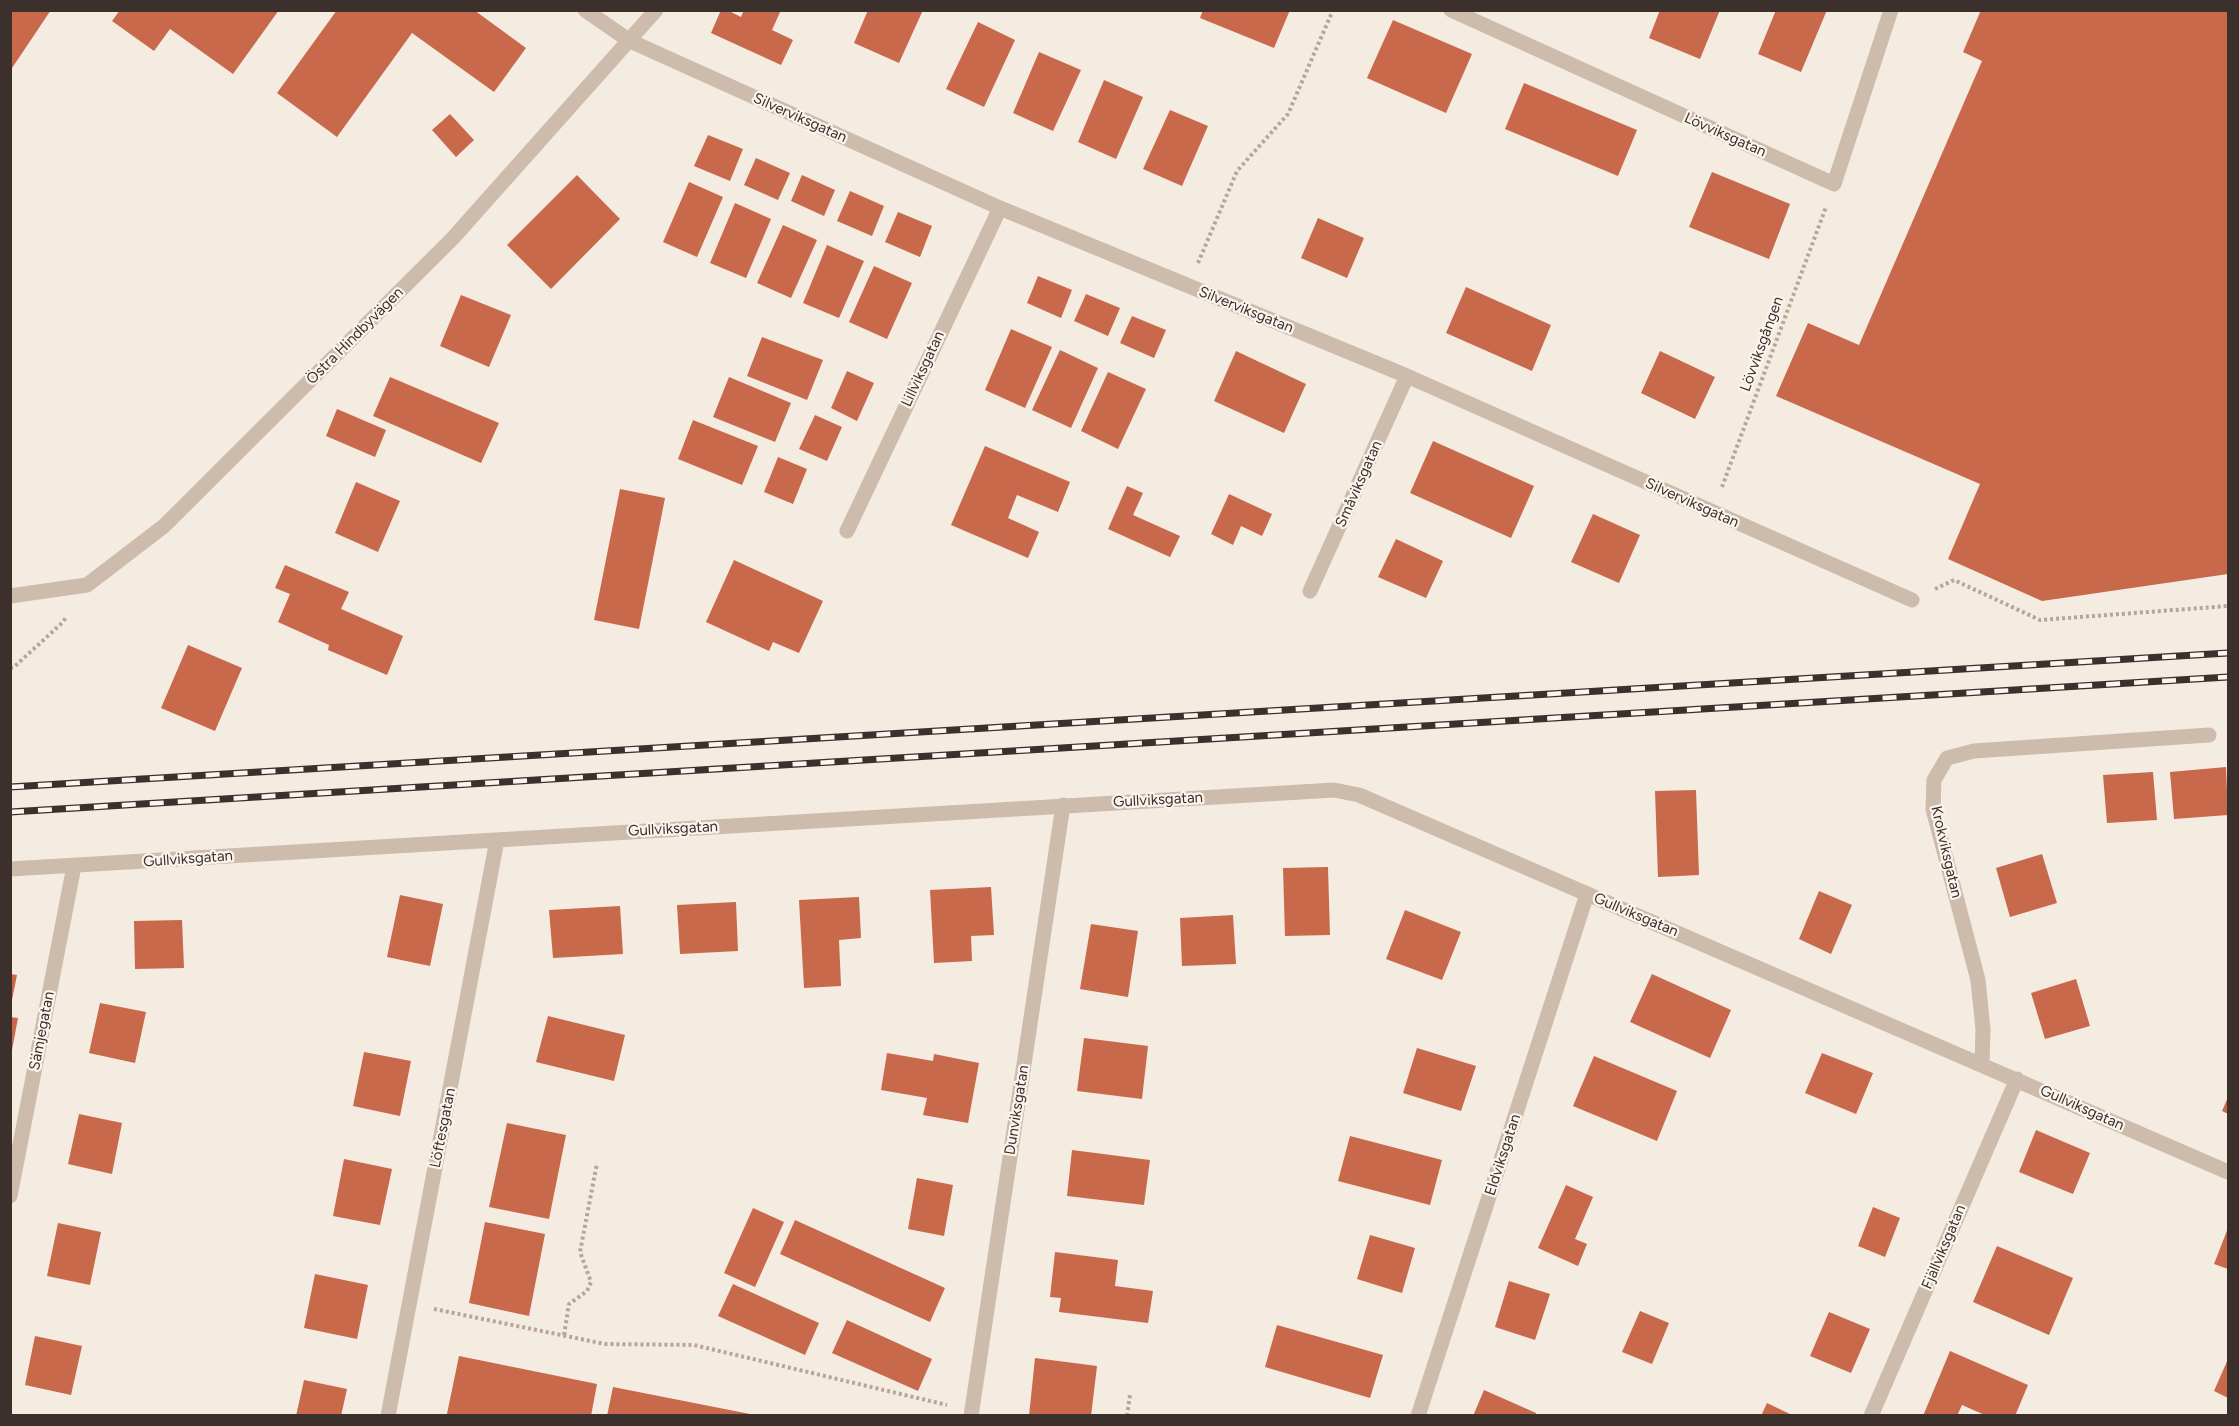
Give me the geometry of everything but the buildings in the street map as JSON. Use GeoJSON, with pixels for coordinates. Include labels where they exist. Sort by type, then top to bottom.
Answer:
{"type":"FeatureCollection","features":[{"type":"Feature","properties":{"kind":"street","name":"Silverviksgatan"},"geometry":{"type":"LineString","coordinates":[[585,10],[630,41],[1000,208],[1407,376],[1912,600]]}},
{"type":"Feature","properties":{"kind":"street","name":"Östra Hindbyvägen"},"geometry":{"type":"LineString","coordinates":[[10,596],[87,585],[164,526],[453,238],[656,10]]}},
{"type":"Feature","properties":{"kind":"street","name":"Lövviksgatan"},"geometry":{"type":"LineString","coordinates":[[1451,10],[1834,184]]}},
{"type":"Feature","properties":{"kind":"street"},"geometry":{"type":"LineString","coordinates":[[1834,184],[1891,10]]}},
{"type":"Feature","properties":{"kind":"street","name":"Lillviksgatan"},"geometry":{"type":"LineString","coordinates":[[847,531],[1000,208]]}},
{"type":"Feature","properties":{"kind":"street","name":"Småviksgatan"},"geometry":{"type":"LineString","coordinates":[[1310,591],[1407,376]]}},
{"type":"Feature","properties":{"kind":"street","name":"Krokviksgatan"},"geometry":{"type":"LineString","coordinates":[[1982,1065],[1983,1029],[1978,980],[1933,809],[1934,780],[1947,758],[1974,751],[2209,735]]}},
{"type":"Feature","properties":{"kind":"street","name":"Gullviksgatan"},"geometry":{"type":"LineString","coordinates":[[10,869],[1334,790],[1359,795],[2229,1172]]}},
{"type":"Feature","properties":{"kind":"street","name":"Dunviksgatan"},"geometry":{"type":"LineString","coordinates":[[971,1413],[1063,805]]}},
{"type":"Feature","properties":{"kind":"street","name":"Löftesgatan"},"geometry":{"type":"LineString","coordinates":[[388,1416],[497,840]]}},
{"type":"Feature","properties":{"kind":"street","name":"Sämjegatan"},"geometry":{"type":"LineString","coordinates":[[10,1196],[74,866]]}},
{"type":"Feature","properties":{"kind":"street","name":"Eldviksgatan"},"geometry":{"type":"LineString","coordinates":[[1418,1416],[1587,894]]}},
{"type":"Feature","properties":{"kind":"street","name":"Fjällviksgatan"},"geometry":{"type":"LineString","coordinates":[[1871,1416],[2017,1079]]}},
{"type":"Feature","properties":{"kind":"path"},"geometry":{"type":"LineString","coordinates":[[1188,286],[1237,171],[1288,114],[1333,10]]}},
{"type":"Feature","properties":{"kind":"path","name":"Lövviksgången"},"geometry":{"type":"LineString","coordinates":[[1713,512],[1834,184]]}},
{"type":"Feature","properties":{"kind":"path"},"geometry":{"type":"LineString","coordinates":[[1912,600],[1954,580],[2040,620],[2229,606]]}},
{"type":"Feature","properties":{"kind":"path"},"geometry":{"type":"LineString","coordinates":[[10,668],[14,667],[62,623],[87,585]]}},
{"type":"Feature","properties":{"kind":"path"},"geometry":{"type":"LineString","coordinates":[[564,1335],[569,1304],[587,1291],[591,1282],[580,1252],[597,1163]]}},
{"type":"Feature","properties":{"kind":"path"},"geometry":{"type":"LineString","coordinates":[[409,1304],[605,1344],[694,1345],[971,1413]]}},
{"type":"Feature","properties":{"kind":"path"},"geometry":{"type":"LineString","coordinates":[[1127,1416],[1130,1395]]}},
{"type":"Feature","properties":{"kind":"railway"},"geometry":{"type":"LineString","coordinates":[[10,787],[2228,653]]}},
{"type":"Feature","properties":{"kind":"railway"},"geometry":{"type":"LineString","coordinates":[[10,812],[2228,677]]}}]}
